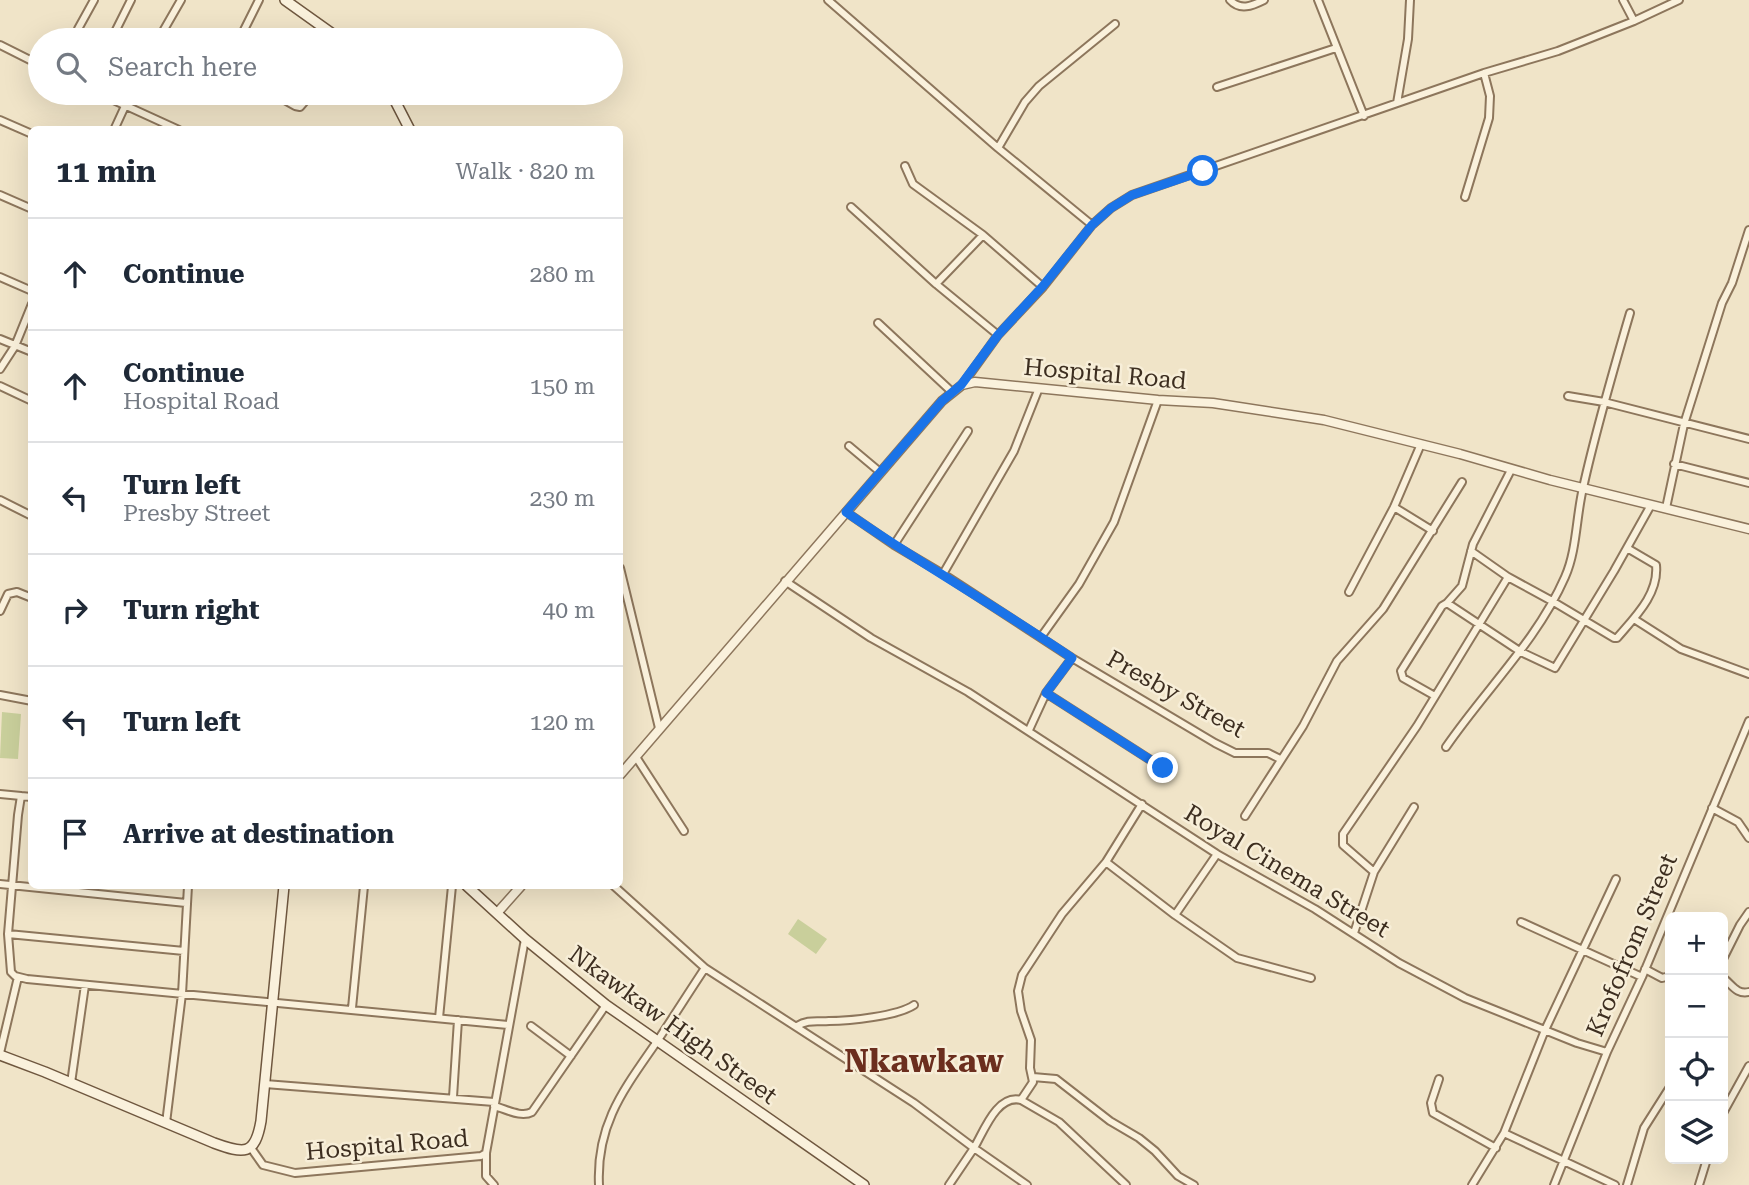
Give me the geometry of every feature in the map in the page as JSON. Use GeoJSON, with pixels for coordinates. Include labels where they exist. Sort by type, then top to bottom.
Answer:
{"type":"FeatureCollection","features":[{"type":"Feature","properties":{"kind":"main road"},"geometry":{"type":"LineString","coordinates":[[285,0],[324,28]]}},
{"type":"Feature","properties":{"kind":"main road"},"geometry":{"type":"LineString","coordinates":[[397,105],[408,126]]}},
{"type":"Feature","properties":{"kind":"main road"},"geometry":{"type":"LineString","coordinates":[[0,1054],[231,1149],[245,1151],[251,1148],[260,1130],[284,889]]}},
{"type":"Feature","properties":{"kind":"main road","name":"Nkawkaw High Street"},"geometry":{"type":"LineString","coordinates":[[471,889],[525,939],[606,1004],[864,1185]]}},
{"type":"Feature","properties":{"kind":"street"},"geometry":{"type":"LineString","coordinates":[[79,28],[94,0]]}},
{"type":"Feature","properties":{"kind":"street"},"geometry":{"type":"LineString","coordinates":[[117,28],[131,0]]}},
{"type":"Feature","properties":{"kind":"street"},"geometry":{"type":"LineString","coordinates":[[165,28],[181,0]]}},
{"type":"Feature","properties":{"kind":"street"},"geometry":{"type":"LineString","coordinates":[[246,28],[259,0]]}},
{"type":"Feature","properties":{"kind":"street"},"geometry":{"type":"LineString","coordinates":[[828,0],[998,148],[1092,225]]}},
{"type":"Feature","properties":{"kind":"street"},"geometry":{"type":"LineString","coordinates":[[1230,0],[1241,7],[1253,6],[1264,0]]}},
{"type":"Feature","properties":{"kind":"street"},"geometry":{"type":"LineString","coordinates":[[1318,0],[1364,116]]}},
{"type":"Feature","properties":{"kind":"street"},"geometry":{"type":"LineString","coordinates":[[1397,103],[1408,39],[1410,0]]}},
{"type":"Feature","properties":{"kind":"street"},"geometry":{"type":"LineString","coordinates":[[1623,0],[1634,21]]}},
{"type":"Feature","properties":{"kind":"street"},"geometry":{"type":"LineString","coordinates":[[623,772],[880,472],[961,385],[998,335],[1043,286],[1092,225],[1111,208],[1132,195],[1484,73],[1559,51],[1679,0]]}},
{"type":"Feature","properties":{"kind":"street"},"geometry":{"type":"LineString","coordinates":[[998,148],[1025,102],[1039,86],[1115,24]]}},
{"type":"Feature","properties":{"kind":"street"},"geometry":{"type":"LineString","coordinates":[[0,45],[28,59]]}},
{"type":"Feature","properties":{"kind":"street"},"geometry":{"type":"LineString","coordinates":[[1217,88],[1336,48]]}},
{"type":"Feature","properties":{"kind":"street"},"geometry":{"type":"LineString","coordinates":[[1465,197],[1489,118],[1490,96],[1484,73]]}},
{"type":"Feature","properties":{"kind":"street"},"geometry":{"type":"LineString","coordinates":[[116,126],[125,106],[170,126]]}},
{"type":"Feature","properties":{"kind":"street"},"geometry":{"type":"LineString","coordinates":[[0,120],[28,132]]}},
{"type":"Feature","properties":{"kind":"street"},"geometry":{"type":"LineString","coordinates":[[905,166],[913,184],[983,235],[1043,286]]}},
{"type":"Feature","properties":{"kind":"street"},"geometry":{"type":"LineString","coordinates":[[0,195],[28,207]]}},
{"type":"Feature","properties":{"kind":"street"},"geometry":{"type":"LineString","coordinates":[[851,207],[936,284],[998,335]]}},
{"type":"Feature","properties":{"kind":"street"},"geometry":{"type":"LineString","coordinates":[[1666,508],[1684,424],[1722,303],[1732,283],[1749,230]]}},
{"type":"Feature","properties":{"kind":"street"},"geometry":{"type":"LineString","coordinates":[[936,284],[983,235]]}},
{"type":"Feature","properties":{"kind":"street"},"geometry":{"type":"LineString","coordinates":[[0,277],[28,290]]}},
{"type":"Feature","properties":{"kind":"street"},"geometry":{"type":"LineString","coordinates":[[1446,747],[1521,652],[1552,601],[1570,564],[1583,488],[1630,313]]}},
{"type":"Feature","properties":{"kind":"street"},"geometry":{"type":"LineString","coordinates":[[0,369],[15,346],[28,314]]}},
{"type":"Feature","properties":{"kind":"street"},"geometry":{"type":"LineString","coordinates":[[878,323],[952,392]]}},
{"type":"Feature","properties":{"kind":"street"},"geometry":{"type":"LineString","coordinates":[[0,339],[28,351]]}},
{"type":"Feature","properties":{"kind":"street","name":"Hospital Road"},"geometry":{"type":"LineString","coordinates":[[961,385],[975,382],[1158,400],[1213,402],[1292,414],[1421,444],[1511,470],[1749,529]]}},
{"type":"Feature","properties":{"kind":"street"},"geometry":{"type":"LineString","coordinates":[[0,386],[28,399]]}},
{"type":"Feature","properties":{"kind":"street"},"geometry":{"type":"LineString","coordinates":[[943,574],[1014,450],[1039,388]]}},
{"type":"Feature","properties":{"kind":"street"},"geometry":{"type":"LineString","coordinates":[[1568,396],[1604,402],[1684,424],[1718,429],[1749,439]]}},
{"type":"Feature","properties":{"kind":"street"},"geometry":{"type":"LineString","coordinates":[[1041,637],[1079,584],[1114,522],[1158,400]]}},
{"type":"Feature","properties":{"kind":"street"},"geometry":{"type":"LineString","coordinates":[[894,545],[968,431]]}},
{"type":"Feature","properties":{"kind":"street"},"geometry":{"type":"LineString","coordinates":[[1349,592],[1394,507],[1421,444]]}},
{"type":"Feature","properties":{"kind":"street"},"geometry":{"type":"LineString","coordinates":[[849,446],[880,472]]}},
{"type":"Feature","properties":{"kind":"street"},"geometry":{"type":"LineString","coordinates":[[1674,464],[1749,483]]}},
{"type":"Feature","properties":{"kind":"street"},"geometry":{"type":"LineString","coordinates":[[1435,696],[1403,678],[1401,671],[1439,609],[1462,586],[1471,551],[1511,470]]}},
{"type":"Feature","properties":{"kind":"street"},"geometry":{"type":"LineString","coordinates":[[1245,816],[1303,726],[1337,662],[1383,609],[1462,482]]}},
{"type":"Feature","properties":{"kind":"street"},"geometry":{"type":"LineString","coordinates":[[0,500],[28,514]]}},
{"type":"Feature","properties":{"kind":"street"},"geometry":{"type":"LineString","coordinates":[[1447,603],[1521,652],[1555,667],[1651,505]]}},
{"type":"Feature","properties":{"kind":"street"},"geometry":{"type":"LineString","coordinates":[[1394,507],[1433,531]]}},
{"type":"Feature","properties":{"kind":"street","name":"Presby Street"},"geometry":{"type":"LineString","coordinates":[[846,512],[1072,658],[1215,743],[1235,752],[1254,755],[1268,753],[1280,759]]}},
{"type":"Feature","properties":{"kind":"street"},"geometry":{"type":"LineString","coordinates":[[1471,551],[1508,577],[1617,638],[1650,596],[1657,579],[1656,565],[1627,548]]}},
{"type":"Feature","properties":{"kind":"street"},"geometry":{"type":"LineString","coordinates":[[1374,872],[1343,845],[1343,834],[1435,696],[1508,577]]}},
{"type":"Feature","properties":{"kind":"street"},"geometry":{"type":"LineString","coordinates":[[623,580],[659,729]]}},
{"type":"Feature","properties":{"kind":"street","name":"Royal Cinema Street"},"geometry":{"type":"LineString","coordinates":[[785,582],[871,638],[968,692],[1029,730],[1217,853],[1438,985],[1545,1030],[1607,1052]]}},
{"type":"Feature","properties":{"kind":"street"},"geometry":{"type":"LineString","coordinates":[[0,611],[8,594],[17,592],[28,596]]}},
{"type":"Feature","properties":{"kind":"street"},"geometry":{"type":"LineString","coordinates":[[1634,619],[1681,649],[1749,674]]}},
{"type":"Feature","properties":{"kind":"street"},"geometry":{"type":"LineString","coordinates":[[1029,730],[1046,693],[1072,658]]}},
{"type":"Feature","properties":{"kind":"street"},"geometry":{"type":"LineString","coordinates":[[1046,693],[1163,768]]}},
{"type":"Feature","properties":{"kind":"street"},"geometry":{"type":"LineString","coordinates":[[0,695],[28,700]]}},
{"type":"Feature","properties":{"kind":"street","name":"Krofofrom Street"},"geometry":{"type":"LineString","coordinates":[[1554,1185],[1607,1052],[1642,978],[1749,721]]}},
{"type":"Feature","properties":{"kind":"street"},"geometry":{"type":"LineString","coordinates":[[636,757],[684,831]]}},
{"type":"Feature","properties":{"kind":"street"},"geometry":{"type":"LineString","coordinates":[[0,794],[28,797]]}},
{"type":"Feature","properties":{"kind":"street"},"geometry":{"type":"LineString","coordinates":[[21,796],[8,934],[11,972],[18,977],[508,1025]]}},
{"type":"Feature","properties":{"kind":"street"},"geometry":{"type":"LineString","coordinates":[[1021,1100],[1033,1083],[1030,1068],[1031,1040],[1021,1011],[1018,991],[1022,975],[1062,914],[1106,862],[1142,804]]}},
{"type":"Feature","properties":{"kind":"street"},"geometry":{"type":"LineString","coordinates":[[1354,933],[1374,872],[1414,807]]}},
{"type":"Feature","properties":{"kind":"street"},"geometry":{"type":"LineString","coordinates":[[1712,808],[1738,822],[1749,838]]}},
{"type":"Feature","properties":{"kind":"street"},"geometry":{"type":"LineString","coordinates":[[1175,915],[1217,853]]}},
{"type":"Feature","properties":{"kind":"street"},"geometry":{"type":"LineString","coordinates":[[1106,862],[1237,958],[1311,978]]}},
{"type":"Feature","properties":{"kind":"street"},"geometry":{"type":"LineString","coordinates":[[1472,1185],[1504,1133],[1545,1030],[1616,879]]}},
{"type":"Feature","properties":{"kind":"street"},"geometry":{"type":"LineString","coordinates":[[0,884],[28,887]]}},
{"type":"Feature","properties":{"kind":"street"},"geometry":{"type":"LineString","coordinates":[[51,889],[186,903]]}},
{"type":"Feature","properties":{"kind":"street"},"geometry":{"type":"LineString","coordinates":[[166,1123],[182,994],[188,889]]}},
{"type":"Feature","properties":{"kind":"street"},"geometry":{"type":"LineString","coordinates":[[352,1008],[364,889]]}},
{"type":"Feature","properties":{"kind":"street"},"geometry":{"type":"LineString","coordinates":[[439,1018],[452,889]]}},
{"type":"Feature","properties":{"kind":"street"},"geometry":{"type":"LineString","coordinates":[[498,912],[518,889]]}},
{"type":"Feature","properties":{"kind":"street"},"geometry":{"type":"LineString","coordinates":[[617,889],[705,968],[914,1103],[1027,1185]]}},
{"type":"Feature","properties":{"kind":"street"},"geometry":{"type":"LineString","coordinates":[[1728,949],[1749,912]]}},
{"type":"Feature","properties":{"kind":"street"},"geometry":{"type":"LineString","coordinates":[[1521,922],[1642,978]]}},
{"type":"Feature","properties":{"kind":"street"},"geometry":{"type":"LineString","coordinates":[[8,934],[184,951]]}},
{"type":"Feature","properties":{"kind":"street","name":"Hospital Road"},"geometry":{"type":"LineString","coordinates":[[251,1148],[263,1165],[295,1173],[481,1156],[486,1153],[525,939]]}},
{"type":"Feature","properties":{"kind":"street"},"geometry":{"type":"LineString","coordinates":[[599,1185],[598,1153],[608,1121],[623,1090],[705,968]]}},
{"type":"Feature","properties":{"kind":"street"},"geometry":{"type":"LineString","coordinates":[[1645,969],[1665,977]]}},
{"type":"Feature","properties":{"kind":"street"},"geometry":{"type":"LineString","coordinates":[[0,1054],[18,977]]}},
{"type":"Feature","properties":{"kind":"street"},"geometry":{"type":"LineString","coordinates":[[1728,983],[1742,993],[1749,992]]}},
{"type":"Feature","properties":{"kind":"street"},"geometry":{"type":"LineString","coordinates":[[71,1083],[85,985]]}},
{"type":"Feature","properties":{"kind":"street"},"geometry":{"type":"LineString","coordinates":[[265,1084],[453,1097],[494,1104],[528,1115],[606,1004]]}},
{"type":"Feature","properties":{"kind":"street"},"geometry":{"type":"LineString","coordinates":[[797,1026],[811,1020],[828,1022],[898,1013],[914,1005]]}},
{"type":"Feature","properties":{"kind":"street"},"geometry":{"type":"LineString","coordinates":[[453,1097],[458,1020]]}},
{"type":"Feature","properties":{"kind":"street"},"geometry":{"type":"LineString","coordinates":[[531,1026],[571,1056]]}},
{"type":"Feature","properties":{"kind":"street"},"geometry":{"type":"LineString","coordinates":[[1728,1104],[1749,1066]]}},
{"type":"Feature","properties":{"kind":"street"},"geometry":{"type":"LineString","coordinates":[[1033,1077],[1055,1079],[1155,1151],[1178,1176],[1194,1185]]}},
{"type":"Feature","properties":{"kind":"street"},"geometry":{"type":"LineString","coordinates":[[1439,1079],[1431,1103],[1433,1113],[1496,1148]]}},
{"type":"Feature","properties":{"kind":"street"},"geometry":{"type":"LineString","coordinates":[[1627,1185],[1644,1128],[1665,1096]]}},
{"type":"Feature","properties":{"kind":"street"},"geometry":{"type":"LineString","coordinates":[[949,1185],[1001,1104],[1014,1098],[1059,1122],[1126,1185]]}},
{"type":"Feature","properties":{"kind":"street"},"geometry":{"type":"LineString","coordinates":[[1504,1133],[1615,1185]]}},
{"type":"Feature","properties":{"kind":"street"},"geometry":{"type":"LineString","coordinates":[[486,1153],[486,1176],[494,1185]]}},
{"type":"Feature","properties":{"kind":"street"},"geometry":{"type":"LineString","coordinates":[[1699,1185],[1705,1164]]}},
{"type":"Feature","properties":{"kind":"green space"},"geometry":{"type":"Polygon","coordinates":[[[2,712],[21,714],[18,759],[0,758],[2,712]]]}},
{"type":"Feature","properties":{"kind":"green space"},"geometry":{"type":"Polygon","coordinates":[[[798,919],[827,939],[816,954],[788,934],[798,919]]]}},
{"type":"Feature","properties":{"kind":"district","name":"Nkawkaw"},"geometry":{"type":"Point","coordinates":[924,1061]}},
{"type":"Feature","properties":{"kind":"route"},"geometry":{"type":"LineString","coordinates":[[1163,768],[1046,693],[1072,658],[846,512],[942,401],[961,385],[998,335],[1043,286],[1092,225],[1111,208],[1132,195],[1203,171]]}}]}
